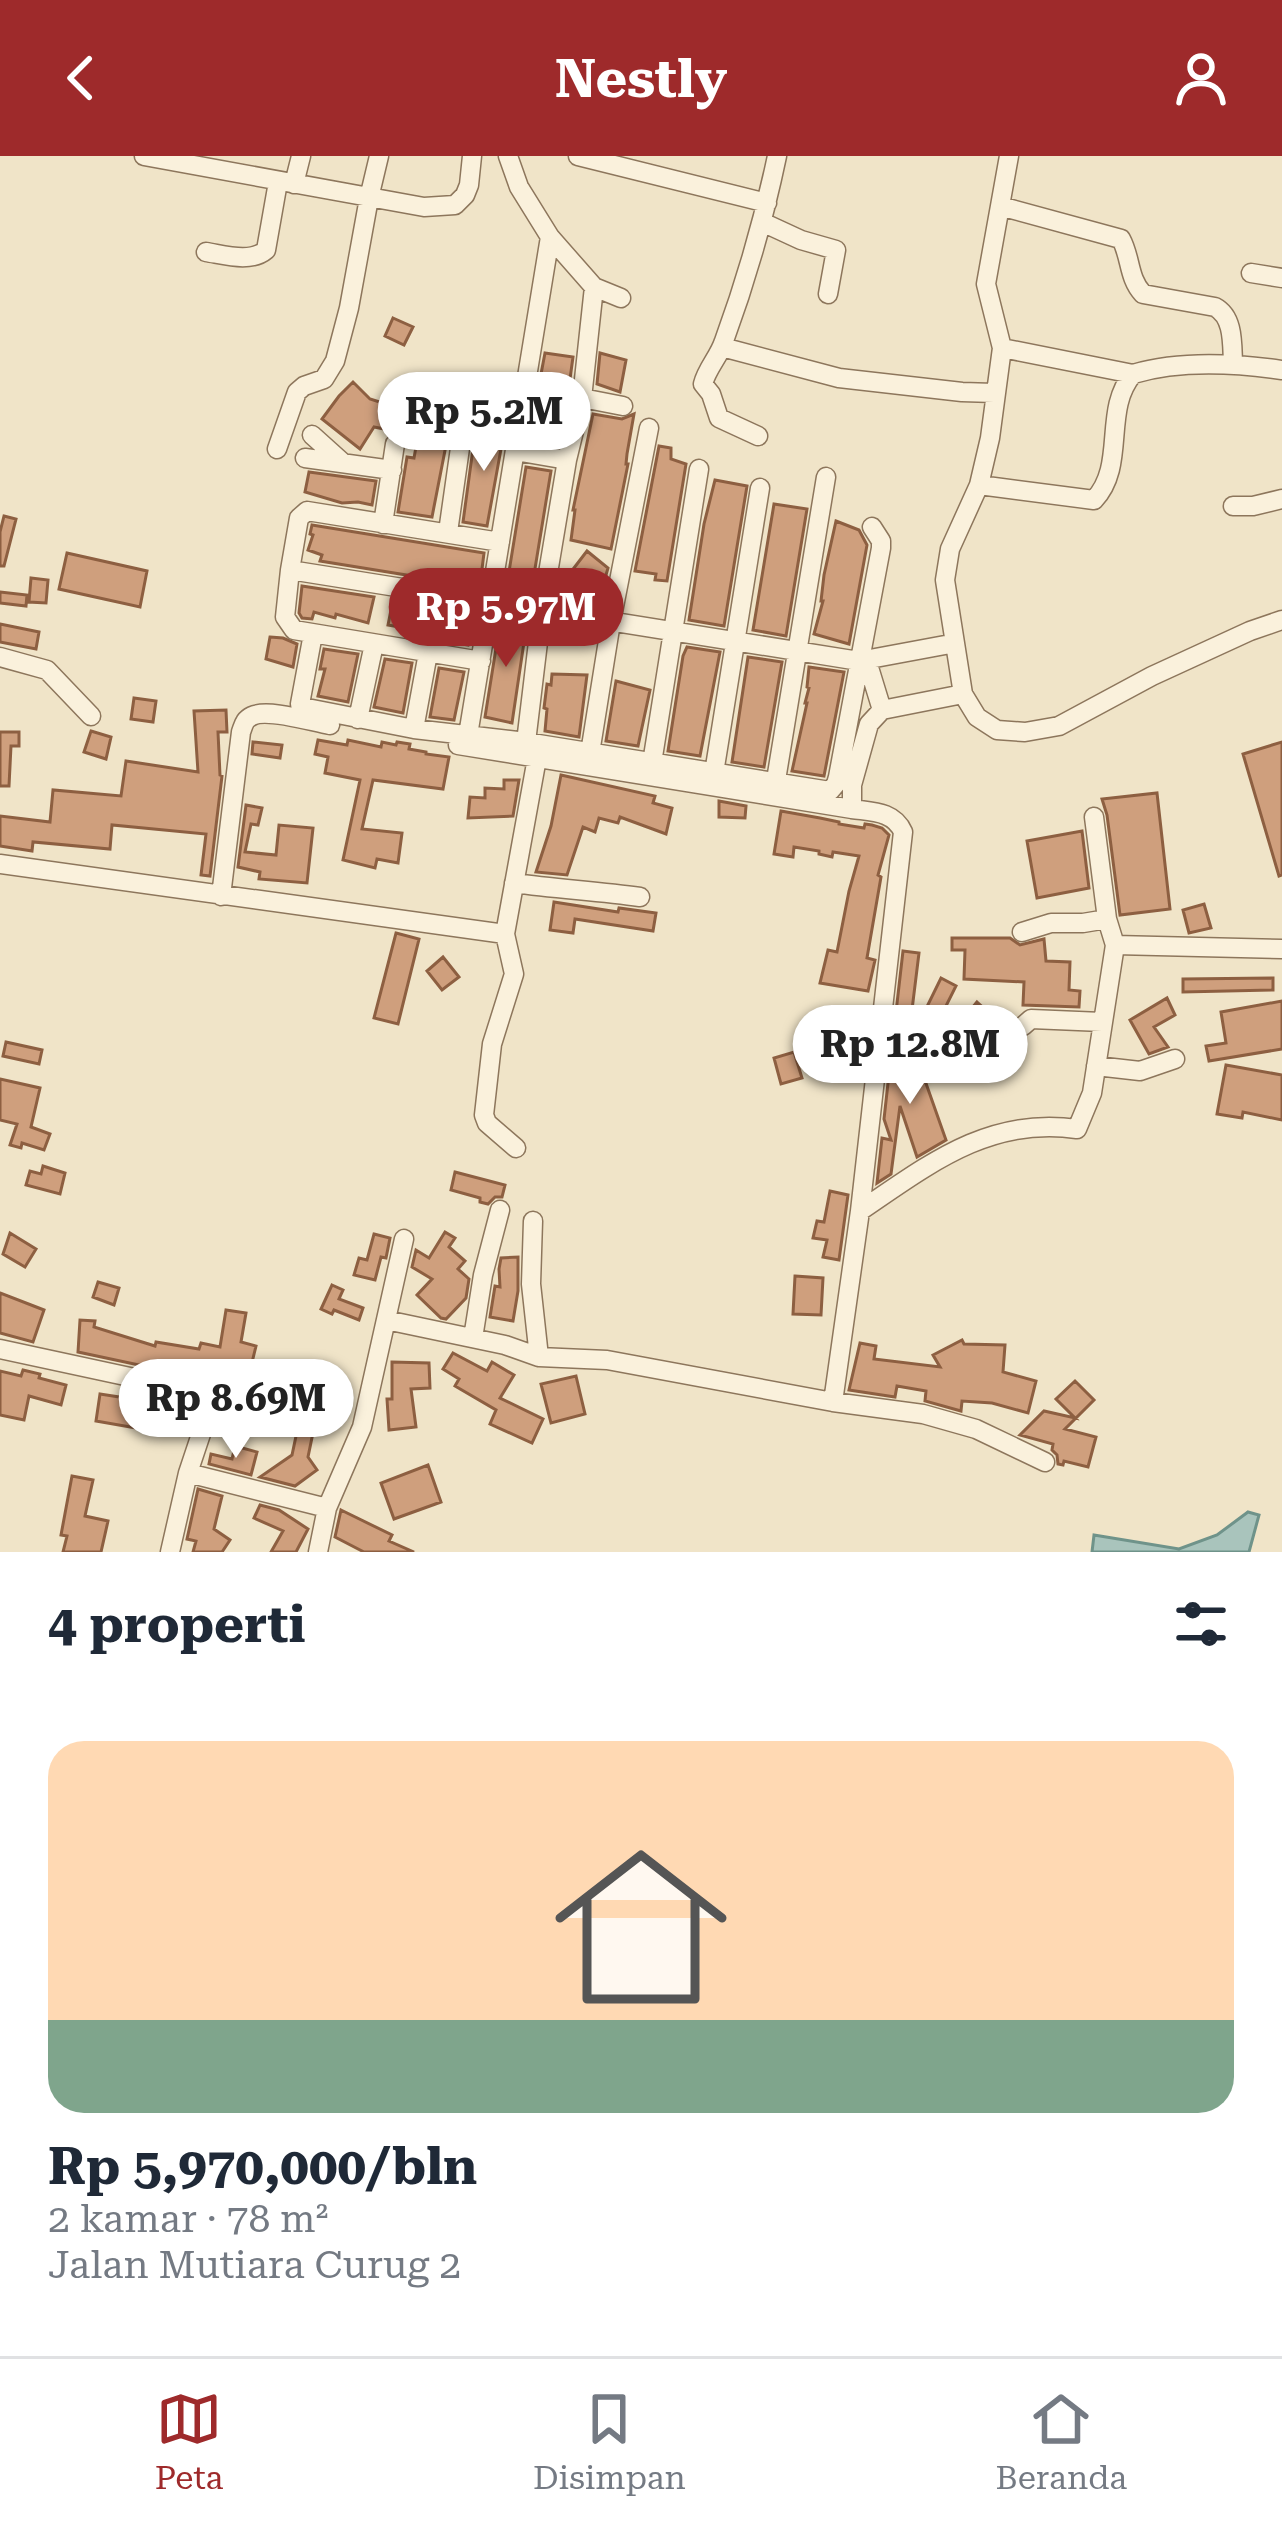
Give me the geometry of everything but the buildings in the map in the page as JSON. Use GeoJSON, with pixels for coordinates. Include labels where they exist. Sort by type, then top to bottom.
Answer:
{"type":"FeatureCollection","features":[{"type":"Feature","properties":{"kind":"street"},"geometry":{"type":"LineString","coordinates":[[145,156],[424,207],[455,205],[465,195],[472,156]]}},
{"type":"Feature","properties":{"kind":"street"},"geometry":{"type":"LineString","coordinates":[[206,252],[262,255],[286,183],[301,156]]}},
{"type":"Feature","properties":{"kind":"street"},"geometry":{"type":"LineString","coordinates":[[277,449],[297,392],[324,379],[335,361],[379,156]]}},
{"type":"Feature","properties":{"kind":"street"},"geometry":{"type":"LineString","coordinates":[[508,156],[519,187],[550,237],[595,287],[621,298]]}},
{"type":"Feature","properties":{"kind":"street"},"geometry":{"type":"LineString","coordinates":[[578,156],[643,164],[764,212],[801,240],[836,250],[828,294]]}},
{"type":"Feature","properties":{"kind":"street"},"geometry":{"type":"LineString","coordinates":[[758,436],[719,418],[703,384],[722,347],[777,156]]}},
{"type":"Feature","properties":{"kind":"street"},"geometry":{"type":"LineString","coordinates":[[1010,156],[986,284],[1002,347],[990,438],[979,485],[950,549],[945,580],[963,694],[977,717],[998,730],[1025,732],[1059,726],[1152,676],[1282,620]]}},
{"type":"Feature","properties":{"kind":"street"},"geometry":{"type":"LineString","coordinates":[[1000,206],[1121,239],[1135,286],[1143,294],[1224,312],[1233,363]]}},
{"type":"Feature","properties":{"kind":"street"},"geometry":{"type":"LineString","coordinates":[[468,735],[550,237]]}},
{"type":"Feature","properties":{"kind":"street"},"geometry":{"type":"LineString","coordinates":[[1251,273],[1282,278]]}},
{"type":"Feature","properties":{"kind":"street"},"geometry":{"type":"LineString","coordinates":[[516,1148],[487,1124],[484,1115],[492,1044],[514,974],[506,934],[531,750],[542,609],[582,398],[595,287]]}},
{"type":"Feature","properties":{"kind":"street"},"geometry":{"type":"LineString","coordinates":[[722,347],[839,378],[994,393]]}},
{"type":"Feature","properties":{"kind":"street"},"geometry":{"type":"LineString","coordinates":[[1002,347],[1132,374],[1233,363],[1282,370]]}},
{"type":"Feature","properties":{"kind":"street"},"geometry":{"type":"LineString","coordinates":[[979,485],[1094,500],[1108,481],[1120,399],[1132,374]]}},
{"type":"Feature","properties":{"kind":"street"},"geometry":{"type":"LineString","coordinates":[[582,398],[623,406]]}},
{"type":"Feature","properties":{"kind":"street"},"geometry":{"type":"LineString","coordinates":[[590,753],[649,428]]}},
{"type":"Feature","properties":{"kind":"street"},"geometry":{"type":"LineString","coordinates":[[448,532],[462,434]]}},
{"type":"Feature","properties":{"kind":"street"},"geometry":{"type":"LineString","coordinates":[[312,435],[342,462]]}},
{"type":"Feature","properties":{"kind":"street"},"geometry":{"type":"LineString","coordinates":[[383,524],[395,444]]}},
{"type":"Feature","properties":{"kind":"street"},"geometry":{"type":"LineString","coordinates":[[515,451],[567,460]]}},
{"type":"Feature","properties":{"kind":"street"},"geometry":{"type":"LineString","coordinates":[[305,458],[392,470]]}},
{"type":"Feature","properties":{"kind":"street"},"geometry":{"type":"LineString","coordinates":[[652,764],[699,469]]}},
{"type":"Feature","properties":{"kind":"street"},"geometry":{"type":"LineString","coordinates":[[776,781],[826,477]]}},
{"type":"Feature","properties":{"kind":"street"},"geometry":{"type":"LineString","coordinates":[[714,772],[760,488]]}},
{"type":"Feature","properties":{"kind":"street"},"geometry":{"type":"LineString","coordinates":[[1233,506],[1282,499]]}},
{"type":"Feature","properties":{"kind":"street"},"geometry":{"type":"LineString","coordinates":[[482,662],[293,630],[286,617],[290,570],[299,518],[310,511],[500,542]]}},
{"type":"Feature","properties":{"kind":"street"},"geometry":{"type":"LineString","coordinates":[[313,634],[301,706],[531,750],[590,753],[830,791],[863,661],[881,541],[872,527]]}},
{"type":"Feature","properties":{"kind":"street"},"geometry":{"type":"LineString","coordinates":[[290,570],[863,661],[945,645]]}},
{"type":"Feature","properties":{"kind":"street"},"geometry":{"type":"LineString","coordinates":[[358,718],[374,644]]}},
{"type":"Feature","properties":{"kind":"street"},"geometry":{"type":"LineString","coordinates":[[414,729],[428,653]]}},
{"type":"Feature","properties":{"kind":"street"},"geometry":{"type":"LineString","coordinates":[[0,657],[47,670],[91,716]]}},
{"type":"Feature","properties":{"kind":"street"},"geometry":{"type":"LineString","coordinates":[[863,661],[882,710]]}},
{"type":"Feature","properties":{"kind":"street"},"geometry":{"type":"LineString","coordinates":[[853,809],[852,784],[864,739],[869,724],[882,710],[963,694]]}},
{"type":"Feature","properties":{"kind":"street"},"geometry":{"type":"LineString","coordinates":[[221,896],[241,732],[254,715],[266,713],[531,750],[888,815],[899,823],[903,832],[860,1211],[833,1402]]}},
{"type":"Feature","properties":{"kind":"street"},"geometry":{"type":"LineString","coordinates":[[860,1211],[971,1142],[1034,1126],[1077,1130],[1092,1093],[1114,945],[1094,818]]}},
{"type":"Feature","properties":{"kind":"street"},"geometry":{"type":"LineString","coordinates":[[0,864],[506,934]]}},
{"type":"Feature","properties":{"kind":"street"},"geometry":{"type":"LineString","coordinates":[[514,883],[640,897]]}},
{"type":"Feature","properties":{"kind":"street"},"geometry":{"type":"LineString","coordinates":[[1022,932],[1051,923],[1107,919]]}},
{"type":"Feature","properties":{"kind":"street"},"geometry":{"type":"LineString","coordinates":[[1114,945],[1282,949]]}},
{"type":"Feature","properties":{"kind":"street"},"geometry":{"type":"LineString","coordinates":[[1023,1026],[1031,1019],[1102,1022]]}},
{"type":"Feature","properties":{"kind":"street"},"geometry":{"type":"LineString","coordinates":[[1096,1066],[1140,1071],[1175,1060]]}},
{"type":"Feature","properties":{"kind":"street"},"geometry":{"type":"LineString","coordinates":[[473,1338],[500,1210]]}},
{"type":"Feature","properties":{"kind":"street"},"geometry":{"type":"LineString","coordinates":[[533,1221],[531,1284],[539,1357]]}},
{"type":"Feature","properties":{"kind":"street"},"geometry":{"type":"LineString","coordinates":[[318,1552],[327,1508],[362,1427],[404,1239]]}},
{"type":"Feature","properties":{"kind":"street"},"geometry":{"type":"LineString","coordinates":[[386,1320],[539,1357],[607,1360],[923,1414],[976,1429],[1045,1462]]}},
{"type":"Feature","properties":{"kind":"street"},"geometry":{"type":"LineString","coordinates":[[0,1349],[203,1395],[206,1419],[170,1552]]}},
{"type":"Feature","properties":{"kind":"street"},"geometry":{"type":"LineString","coordinates":[[188,1473],[327,1508]]}},
{"type":"Feature","properties":{"kind":"water"},"geometry":{"type":"Polygon","coordinates":[[[1248,1512],[1259,1515],[1249,1552],[1092,1552],[1094,1535],[1179,1549],[1217,1535],[1248,1512]]]}}]}
